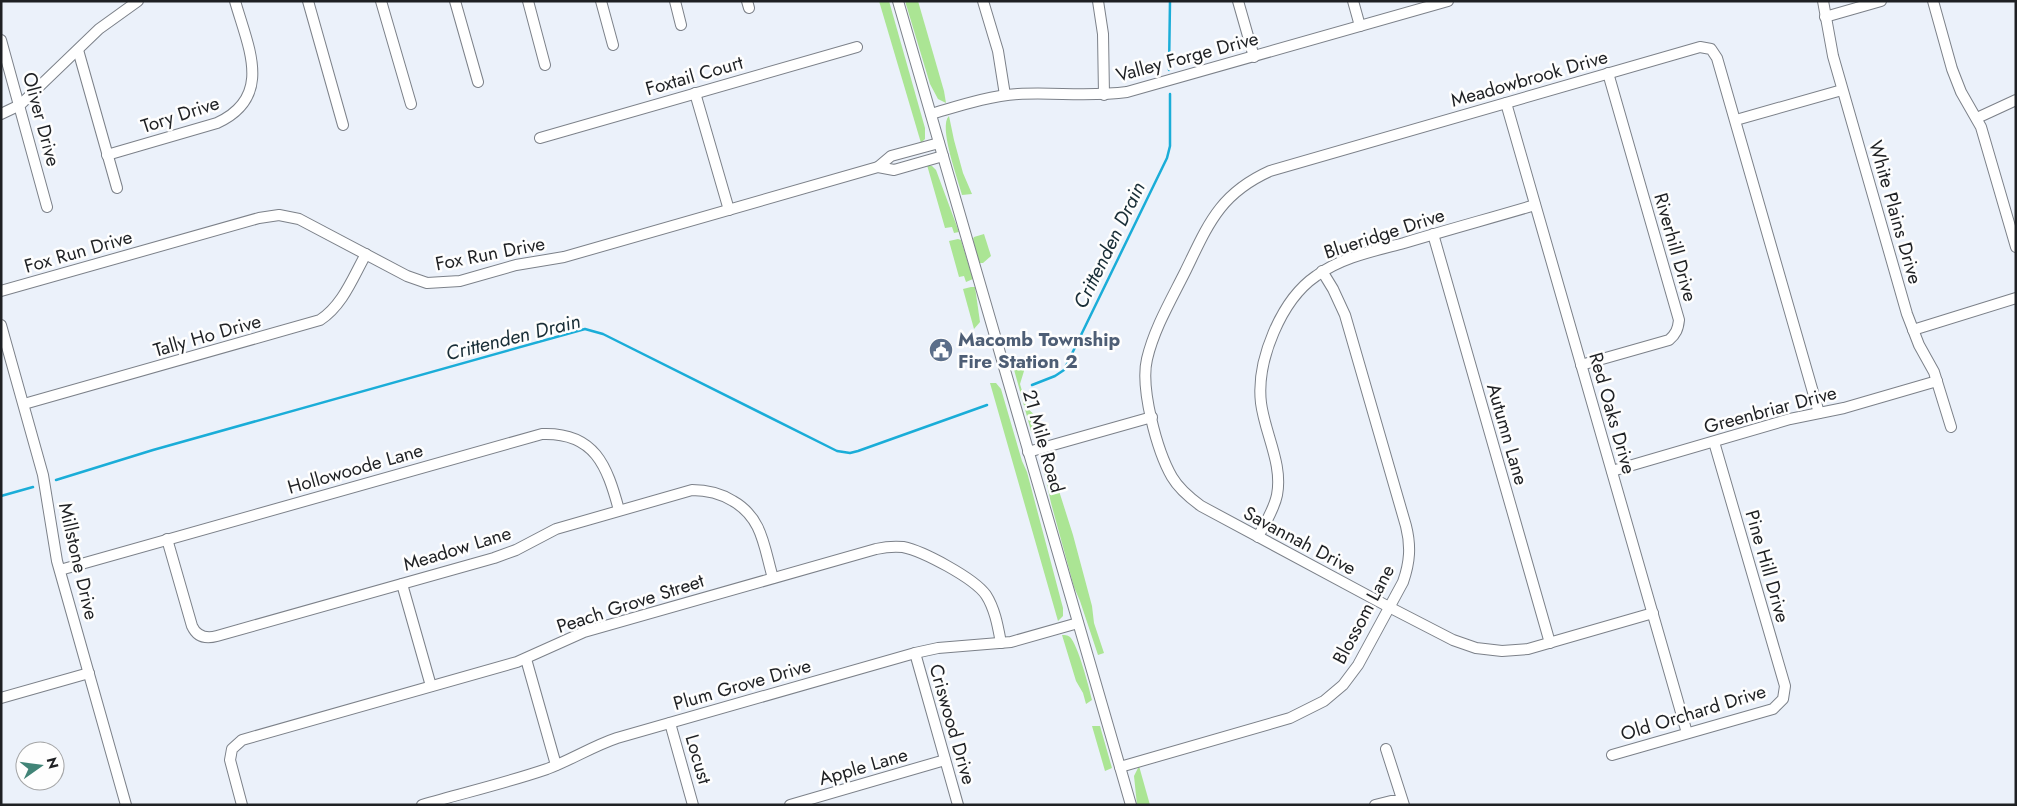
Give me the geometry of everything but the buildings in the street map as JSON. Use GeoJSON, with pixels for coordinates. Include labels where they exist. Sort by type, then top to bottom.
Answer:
{"type":"FeatureCollection","features":[{"type":"Feature","properties":{"kind":"street"},"geometry":{"type":"LineString","coordinates":[[1,114],[20,105],[99,29],[138,1]]}},
{"type":"Feature","properties":{"kind":"street","name":"Tory Drive"},"geometry":{"type":"LineString","coordinates":[[107,155],[217,123],[229,118],[241,106],[250,90],[254,76],[252,59],[235,1]]}},
{"type":"Feature","properties":{"kind":"street"},"geometry":{"type":"LineString","coordinates":[[308,1],[343,125]]}},
{"type":"Feature","properties":{"kind":"street"},"geometry":{"type":"LineString","coordinates":[[381,1],[411,104]]}},
{"type":"Feature","properties":{"kind":"street"},"geometry":{"type":"LineString","coordinates":[[455,1],[478,82]]}},
{"type":"Feature","properties":{"kind":"street"},"geometry":{"type":"LineString","coordinates":[[528,1],[545,65]]}},
{"type":"Feature","properties":{"kind":"street"},"geometry":{"type":"LineString","coordinates":[[601,1],[613,45]]}},
{"type":"Feature","properties":{"kind":"street"},"geometry":{"type":"LineString","coordinates":[[674,1],[681,25]]}},
{"type":"Feature","properties":{"kind":"street","name":"21 Mile Road"},"geometry":{"type":"LineString","coordinates":[[898,1],[1131,805]]}},
{"type":"Feature","properties":{"kind":"street"},"geometry":{"type":"LineString","coordinates":[[984,1],[998,51],[1005,95]]}},
{"type":"Feature","properties":{"kind":"street"},"geometry":{"type":"LineString","coordinates":[[1098,1],[1102,28],[1104,95]]}},
{"type":"Feature","properties":{"kind":"street"},"geometry":{"type":"LineString","coordinates":[[1238,1],[1254,57]]}},
{"type":"Feature","properties":{"kind":"street"},"geometry":{"type":"LineString","coordinates":[[1353,1],[1360,26]]}},
{"type":"Feature","properties":{"kind":"street","name":"Valley Forge Drive"},"geometry":{"type":"LineString","coordinates":[[931,114],[975,101],[1005,95],[1104,95],[1140,89],[1448,1]]}},
{"type":"Feature","properties":{"kind":"street","name":"White Plains Drive"},"geometry":{"type":"LineString","coordinates":[[1823,1],[1833,56],[1842,90],[1912,330],[1937,381],[1951,427]]}},
{"type":"Feature","properties":{"kind":"street"},"geometry":{"type":"LineString","coordinates":[[1825,17],[1881,1]]}},
{"type":"Feature","properties":{"kind":"street"},"geometry":{"type":"LineString","coordinates":[[1933,1],[1952,69],[1961,92],[1977,118],[2016,247]]}},
{"type":"Feature","properties":{"kind":"street","name":"Oliver Drive"},"geometry":{"type":"LineString","coordinates":[[1,40],[47,207]]}},
{"type":"Feature","properties":{"kind":"street","name":"Foxtail Court"},"geometry":{"type":"LineString","coordinates":[[540,138],[857,47]]}},
{"type":"Feature","properties":{"kind":"street","name":"Meadowbrook Drive"},"geometry":{"type":"LineString","coordinates":[[1152,417],[1147,396],[1145,372],[1153,339],[1211,220],[1231,195],[1251,180],[1270,170],[1700,47],[1711,49],[1718,58],[1819,413]]}},
{"type":"Feature","properties":{"kind":"street"},"geometry":{"type":"LineString","coordinates":[[78,50],[117,188]]}},
{"type":"Feature","properties":{"kind":"street","name":"Riverhill Drive"},"geometry":{"type":"LineString","coordinates":[[1581,365],[1669,340],[1677,331],[1679,320],[1608,73]]}},
{"type":"Feature","properties":{"kind":"street"},"geometry":{"type":"LineString","coordinates":[[1736,120],[1842,90]]}},
{"type":"Feature","properties":{"kind":"street"},"geometry":{"type":"LineString","coordinates":[[695,93],[729,210]]}},
{"type":"Feature","properties":{"kind":"street"},"geometry":{"type":"LineString","coordinates":[[1977,118],[2016,100]]}},
{"type":"Feature","properties":{"kind":"street","name":"Red Oaks Drive"},"geometry":{"type":"LineString","coordinates":[[1506,102],[1687,733]]}},
{"type":"Feature","properties":{"kind":"street","name":"Fox Run Drive"},"geometry":{"type":"LineString","coordinates":[[1,291],[269,216],[289,216],[299,219],[418,280],[427,283],[449,283],[516,265],[564,257],[729,210],[878,167],[891,156],[939,143]]}},
{"type":"Feature","properties":{"kind":"street","name":"Fox Run Drive"},"geometry":{"type":"LineString","coordinates":[[878,167],[894,170],[943,156]]}},
{"type":"Feature","properties":{"kind":"street","name":"Blueridge Drive"},"geometry":{"type":"LineString","coordinates":[[1258,537],[1274,506],[1278,485],[1276,461],[1261,399],[1262,370],[1265,356],[1278,324],[1292,300],[1306,283],[1322,271],[1354,257],[1535,205]]}},
{"type":"Feature","properties":{"kind":"street","name":"Autumn Lane"},"geometry":{"type":"LineString","coordinates":[[1432,234],[1550,643]]}},
{"type":"Feature","properties":{"kind":"street","name":"Tally Ho Drive"},"geometry":{"type":"LineString","coordinates":[[24,404],[320,320],[341,300],[366,254]]}},
{"type":"Feature","properties":{"kind":"street","name":"Blossom Lane"},"geometry":{"type":"LineString","coordinates":[[1120,767],[1290,718],[1314,708],[1333,694],[1351,675],[1365,654],[1407,571],[1410,549],[1409,538],[1345,315],[1322,271]]}},
{"type":"Feature","properties":{"kind":"street"},"geometry":{"type":"LineString","coordinates":[[1912,330],[2016,298]]}},
{"type":"Feature","properties":{"kind":"street","name":"Millstone Drive"},"geometry":{"type":"LineString","coordinates":[[1,325],[43,474],[54,548],[126,805]]}},
{"type":"Feature","properties":{"kind":"street","name":"Greenbriar Drive"},"geometry":{"type":"LineString","coordinates":[[1612,471],[1937,381]]}},
{"type":"Feature","properties":{"kind":"street"},"geometry":{"type":"LineString","coordinates":[[1028,452],[1152,417]]}},
{"type":"Feature","properties":{"kind":"street","name":"Savannah Drive"},"geometry":{"type":"LineString","coordinates":[[1152,417],[1166,466],[1180,488],[1201,506],[1453,640],[1476,648],[1516,651],[1653,613]]}},
{"type":"Feature","properties":{"kind":"street","name":"Hollowoode Lane"},"geometry":{"type":"LineString","coordinates":[[60,570],[542,434],[557,434],[572,438],[589,446],[608,472],[619,510]]}},
{"type":"Feature","properties":{"kind":"street","name":"Pine Hill Drive"},"geometry":{"type":"LineString","coordinates":[[1714,442],[1784,686],[1783,699]]}},
{"type":"Feature","properties":{"kind":"street","name":"Meadow Lane"},"geometry":{"type":"LineString","coordinates":[[167,539],[192,626],[200,636],[205,638],[218,636],[494,558],[516,550],[548,532],[692,490],[711,491],[721,494],[740,505],[754,519],[759,527],[773,578]]}},
{"type":"Feature","properties":{"kind":"street","name":"Peach Grove Street"},"geometry":{"type":"LineString","coordinates":[[242,805],[230,760],[232,748],[242,740],[526,659],[584,632],[884,547],[903,547],[912,550],[967,578],[981,588],[992,605],[1001,643]]}},
{"type":"Feature","properties":{"kind":"street"},"geometry":{"type":"LineString","coordinates":[[402,584],[431,686]]}},
{"type":"Feature","properties":{"kind":"street","name":"Plum Grove Drive"},"geometry":{"type":"LineString","coordinates":[[422,805],[556,765],[604,742],[915,653],[938,648],[1001,643],[1027,638],[1078,623]]}},
{"type":"Feature","properties":{"kind":"street","name":"Criswood Drive"},"geometry":{"type":"LineString","coordinates":[[915,653],[958,805]]}},
{"type":"Feature","properties":{"kind":"street"},"geometry":{"type":"LineString","coordinates":[[526,659],[556,765]]}},
{"type":"Feature","properties":{"kind":"street"},"geometry":{"type":"LineString","coordinates":[[1,698],[89,673]]}},
{"type":"Feature","properties":{"kind":"street","name":"Old Orchard Drive"},"geometry":{"type":"LineString","coordinates":[[1612,755],[1773,709],[1783,699]]}},
{"type":"Feature","properties":{"kind":"street","name":"Locust"},"geometry":{"type":"LineString","coordinates":[[670,723],[693,805]]}},
{"type":"Feature","properties":{"kind":"street"},"geometry":{"type":"LineString","coordinates":[[1375,805],[1391,801],[1403,803],[1386,749]]}},
{"type":"Feature","properties":{"kind":"street","name":"Apple Lane"},"geometry":{"type":"LineString","coordinates":[[790,805],[945,760]]}},
{"type":"Feature","properties":{"kind":"green space"},"geometry":{"type":"Polygon","coordinates":[[[879,1],[889,1],[925,128],[925,139],[921,143],[879,1]]]}},
{"type":"Feature","properties":{"kind":"green space"},"geometry":{"type":"Polygon","coordinates":[[[905,1],[918,1],[946,103],[938,99],[930,84],[905,1]]]}},
{"type":"Feature","properties":{"kind":"green space"},"geometry":{"type":"Polygon","coordinates":[[[949,116],[963,173],[972,194],[962,195],[953,166],[946,130],[946,122],[949,116]]]}},
{"type":"Feature","properties":{"kind":"green space"},"geometry":{"type":"Polygon","coordinates":[[[927,165],[932,166],[936,170],[959,232],[954,233],[952,227],[945,228],[927,165]]]}},
{"type":"Feature","properties":{"kind":"green space"},"geometry":{"type":"Polygon","coordinates":[[[984,234],[991,256],[983,263],[979,263],[973,239],[984,234]]]}},
{"type":"Feature","properties":{"kind":"green space"},"geometry":{"type":"Polygon","coordinates":[[[961,240],[973,279],[966,282],[964,276],[959,277],[949,241],[961,240]]]}},
{"type":"Feature","properties":{"kind":"green space"},"geometry":{"type":"Polygon","coordinates":[[[975,287],[980,322],[974,329],[963,289],[975,287]]]}},
{"type":"Feature","properties":{"kind":"green space"},"geometry":{"type":"Polygon","coordinates":[[[1020,360],[1024,371],[1020,384],[1027,408],[1037,417],[1044,442],[1036,438],[1031,431],[1013,366],[1016,361],[1020,360]]]}},
{"type":"Feature","properties":{"kind":"green space"},"geometry":{"type":"Polygon","coordinates":[[[990,383],[996,383],[1001,389],[1027,472],[1063,608],[1063,616],[1058,621],[990,383]]]}},
{"type":"Feature","properties":{"kind":"green space"},"geometry":{"type":"Polygon","coordinates":[[[1047,453],[1073,535],[1092,606],[1094,623],[1104,653],[1098,655],[1074,587],[1051,503],[1042,462],[1047,453]]]}},
{"type":"Feature","properties":{"kind":"green space"},"geometry":{"type":"Polygon","coordinates":[[[1062,635],[1070,637],[1080,657],[1092,700],[1086,704],[1083,693],[1076,681],[1062,635]]]}},
{"type":"Feature","properties":{"kind":"green space"},"geometry":{"type":"Polygon","coordinates":[[[1092,726],[1100,726],[1112,768],[1105,771],[1092,726]]]}},
{"type":"Feature","properties":{"kind":"green space"},"geometry":{"type":"Polygon","coordinates":[[[1139,766],[1150,805],[1137,805],[1134,776],[1139,766]]]}},
{"type":"Feature","properties":{"kind":"waterway","name":"Crittenden Drain"},"geometry":{"type":"LineString","coordinates":[[1169,70],[1170,1]]}},
{"type":"Feature","properties":{"kind":"waterway","name":"Crittenden Drain"},"geometry":{"type":"LineString","coordinates":[[1032,385],[1055,376],[1064,370],[1167,158],[1170,146],[1170,94]]}},
{"type":"Feature","properties":{"kind":"waterway","name":"Crittenden Drain"},"geometry":{"type":"LineString","coordinates":[[56,480],[153,450],[585,329],[603,334],[837,451],[850,453],[858,451],[987,405]]}},
{"type":"Feature","properties":{"kind":"waterway","name":"Crittenden Drain"},"geometry":{"type":"LineString","coordinates":[[1,496],[33,487]]}},
{"type":"Feature","properties":{"kind":"place","name":"Macomb Township Fire Station 2"},"geometry":{"type":"Point","coordinates":[941,350]}}]}
